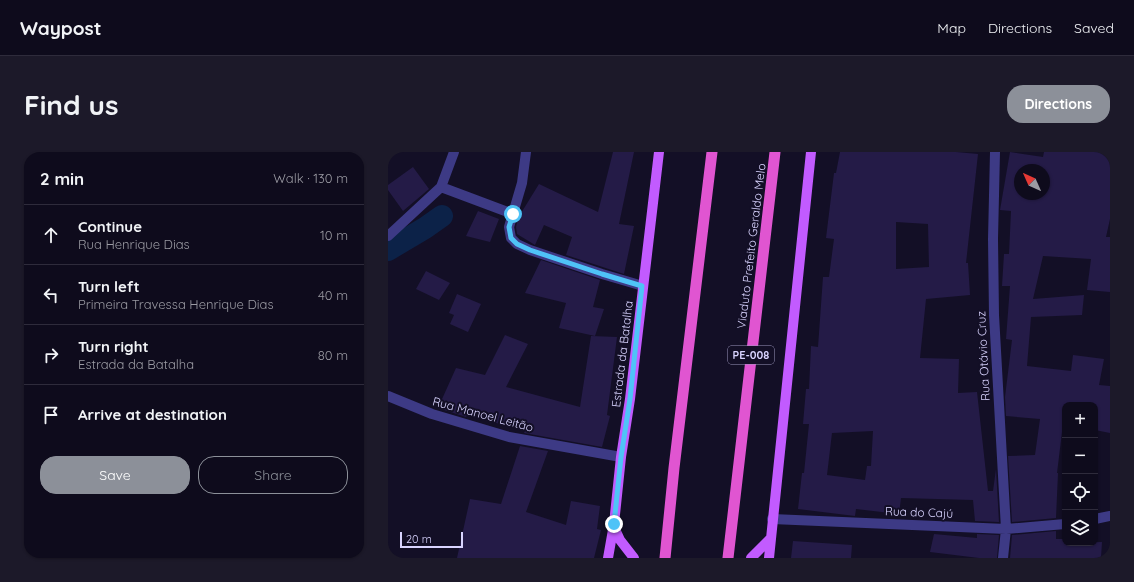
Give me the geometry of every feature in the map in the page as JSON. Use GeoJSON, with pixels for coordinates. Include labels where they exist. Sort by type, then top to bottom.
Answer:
{"type":"FeatureCollection","features":[{"type":"Feature","properties":{"kind":"highway"},"geometry":{"type":"LineString","coordinates":[[665,558],[675,461],[712,152]]}},
{"type":"Feature","properties":{"kind":"highway","name":"Viaduto Prefeito Geraldo Melo"},"geometry":{"type":"LineString","coordinates":[[728,558],[775,152]]}},
{"type":"Feature","properties":{"kind":"main road","name":"Estrada da Batalha"},"geometry":{"type":"LineString","coordinates":[[608,558],[614,526],[621,457],[630,399],[642,286],[659,152]]}},
{"type":"Feature","properties":{"kind":"main road"},"geometry":{"type":"LineString","coordinates":[[769,558],[812,152]]}},
{"type":"Feature","properties":{"kind":"main road"},"geometry":{"type":"LineString","coordinates":[[614,526],[620,540],[634,558]]}},
{"type":"Feature","properties":{"kind":"main road"},"geometry":{"type":"LineString","coordinates":[[751,558],[770,539]]}},
{"type":"Feature","properties":{"kind":"street"},"geometry":{"type":"LineString","coordinates":[[388,236],[441,187],[454,152]]}},
{"type":"Feature","properties":{"kind":"street"},"geometry":{"type":"LineString","coordinates":[[526,152],[522,184],[509,227],[511,238],[517,244],[530,250],[642,286]]}},
{"type":"Feature","properties":{"kind":"street","name":"Rua Otávio Cruz"},"geometry":{"type":"LineString","coordinates":[[995,152],[993,239],[994,316],[1006,529],[1003,558]]}},
{"type":"Feature","properties":{"kind":"street"},"geometry":{"type":"LineString","coordinates":[[441,187],[513,214]]}},
{"type":"Feature","properties":{"kind":"street","name":"Rua Manoel Leitão"},"geometry":{"type":"LineString","coordinates":[[388,396],[432,414],[509,437],[621,457]]}},
{"type":"Feature","properties":{"kind":"street"},"geometry":{"type":"LineString","coordinates":[[1098,518],[1110,516]]}},
{"type":"Feature","properties":{"kind":"street","name":"Rua do Cajú"},"geometry":{"type":"LineString","coordinates":[[772,519],[1006,529],[1062,524]]}},
{"type":"Feature","properties":{"kind":"building"},"geometry":{"type":"Polygon","coordinates":[[[613,152],[634,152],[619,224],[634,226],[624,274],[566,255],[572,237],[544,225],[535,245],[517,234],[516,227],[518,218],[539,184],[598,212],[613,152]]]}},
{"type":"Feature","properties":{"kind":"building"},"geometry":{"type":"Polygon","coordinates":[[[840,152],[956,152],[978,154],[966,263],[968,263],[970,295],[926,299],[920,358],[959,359],[958,393],[977,392],[988,491],[993,491],[996,469],[999,522],[975,521],[973,500],[901,498],[899,514],[856,509],[855,516],[798,509],[802,473],[804,473],[809,424],[803,424],[806,389],[809,389],[811,346],[818,347],[823,277],[829,277],[834,239],[826,238],[834,173],[836,173],[840,152]],[[896,222],[896,269],[929,267],[928,224],[896,222]],[[873,431],[832,433],[827,475],[865,480],[867,466],[871,466],[873,431]]]}},
{"type":"Feature","properties":{"kind":"building"},"geometry":{"type":"Polygon","coordinates":[[[1010,152],[1043,157],[1044,152],[1110,152],[1110,219],[1106,237],[1110,237],[1110,292],[1087,290],[1091,259],[1043,256],[1033,299],[1084,295],[1082,315],[1031,317],[1027,366],[1071,371],[1073,355],[1104,359],[1099,385],[1110,386],[1110,433],[1098,431],[1098,402],[1062,402],[1062,432],[1057,473],[1056,518],[1012,522],[1008,456],[1035,455],[1040,419],[1006,416],[1005,397],[1012,340],[1006,339],[1010,286],[1002,286],[1004,254],[1009,254],[1011,211],[1000,210],[1010,152]]]}},
{"type":"Feature","properties":{"kind":"building"},"geometry":{"type":"Polygon","coordinates":[[[413,167],[429,189],[403,211],[388,190],[388,185],[413,167]]]}},
{"type":"Feature","properties":{"kind":"building"},"geometry":{"type":"Polygon","coordinates":[[[478,211],[499,219],[490,242],[466,236],[478,211]]]}},
{"type":"Feature","properties":{"kind":"building"},"geometry":{"type":"Polygon","coordinates":[[[541,260],[600,280],[593,307],[604,309],[595,336],[559,328],[566,303],[525,293],[541,260]]]}},
{"type":"Feature","properties":{"kind":"building"},"geometry":{"type":"Polygon","coordinates":[[[426,271],[450,283],[439,300],[416,289],[426,271]]]}},
{"type":"Feature","properties":{"kind":"building"},"geometry":{"type":"Polygon","coordinates":[[[457,294],[481,304],[468,332],[450,324],[454,315],[449,313],[457,294]]]}},
{"type":"Feature","properties":{"kind":"building"},"geometry":{"type":"Polygon","coordinates":[[[505,335],[528,344],[506,387],[580,407],[591,336],[617,337],[607,415],[610,416],[602,447],[524,433],[525,431],[467,415],[466,417],[438,408],[456,368],[485,375],[505,335]]]}},
{"type":"Feature","properties":{"kind":"building"},"geometry":{"type":"Polygon","coordinates":[[[520,446],[548,451],[526,512],[566,525],[571,501],[600,506],[597,529],[601,530],[594,558],[457,558],[470,499],[501,504],[520,446]]]}},
{"type":"Feature","properties":{"kind":"building"},"geometry":{"type":"Polygon","coordinates":[[[1056,531],[1056,539],[1062,539],[1062,546],[1098,546],[1098,542],[1102,542],[1101,558],[1010,558],[1012,535],[1056,531]]]}},
{"type":"Feature","properties":{"kind":"building"},"geometry":{"type":"Polygon","coordinates":[[[934,534],[977,538],[977,534],[999,535],[997,558],[979,558],[930,552],[934,534]]]}},
{"type":"Feature","properties":{"kind":"building"},"geometry":{"type":"Polygon","coordinates":[[[793,541],[852,545],[851,558],[791,558],[793,541]]]}},
{"type":"Feature","properties":{"kind":"waterway"},"geometry":{"type":"LineString","coordinates":[[388,250],[442,216]]}},
{"type":"Feature","properties":{"kind":"route"},"geometry":{"type":"LineString","coordinates":[[513,214],[509,227],[511,238],[517,244],[530,250],[642,286],[630,399],[621,457],[614,524]]}}]}
